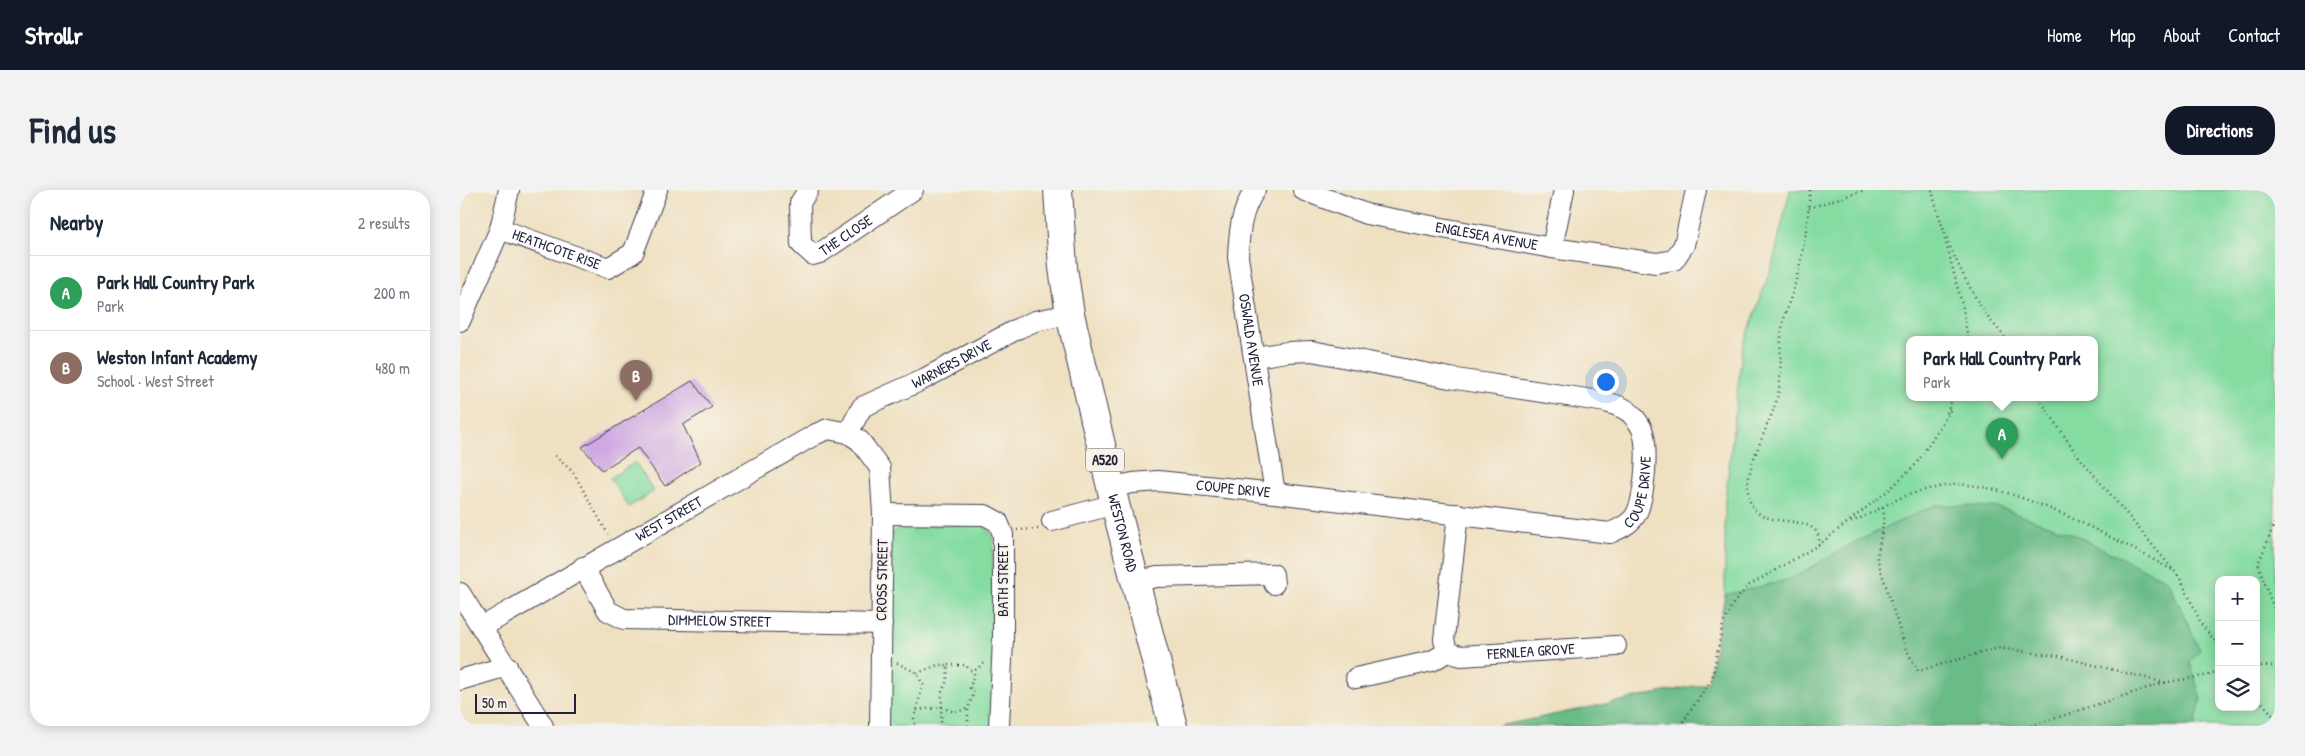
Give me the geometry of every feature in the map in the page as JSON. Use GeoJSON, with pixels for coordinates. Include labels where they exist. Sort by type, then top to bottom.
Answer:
{"type":"FeatureCollection","features":[{"type":"Feature","properties":{"kind":"highway","name":"WESTON ROAD"},"geometry":{"type":"LineString","coordinates":[[1058,190],[1063,268],[1070,314],[1173,726]]}},
{"type":"Feature","properties":{"kind":"street"},"geometry":{"type":"LineString","coordinates":[[460,321],[500,229],[509,190]]}},
{"type":"Feature","properties":{"kind":"street","name":"HEATHCOTE RISE"},"geometry":{"type":"LineString","coordinates":[[500,229],[608,268],[632,253],[657,190]]}},
{"type":"Feature","properties":{"kind":"street","name":"THE CLOSE"},"geometry":{"type":"LineString","coordinates":[[808,190],[800,203],[801,244],[813,255],[820,253],[913,190]]}},
{"type":"Feature","properties":{"kind":"street","name":"OSWALD AVENUE"},"geometry":{"type":"LineString","coordinates":[[1255,190],[1246,204],[1240,225],[1238,256],[1275,493]]}},
{"type":"Feature","properties":{"kind":"street","name":"ENGLESEA AVENUE"},"geometry":{"type":"LineString","coordinates":[[1303,190],[1366,214],[1552,248],[1656,264],[1674,260],[1684,245],[1696,190]]}},
{"type":"Feature","properties":{"kind":"street"},"geometry":{"type":"LineString","coordinates":[[1552,248],[1564,190]]}},
{"type":"Feature","properties":{"kind":"street","name":"WARNERS DRIVE"},"geometry":{"type":"LineString","coordinates":[[854,437],[862,407],[920,381],[1019,328],[1036,321],[1070,314]]}},
{"type":"Feature","properties":{"kind":"street","name":"COUPE DRIVE"},"geometry":{"type":"LineString","coordinates":[[1052,521],[1114,495],[1133,483],[1158,481],[1458,514],[1610,533],[1625,527],[1634,517],[1641,504],[1645,450],[1642,428],[1632,414],[1622,407],[1606,402],[1450,378],[1312,352],[1287,352],[1255,357]]}},
{"type":"Feature","properties":{"kind":"street","name":"WEST STREET"},"geometry":{"type":"LineString","coordinates":[[482,627],[816,434],[828,429],[854,437]]}},
{"type":"Feature","properties":{"kind":"street","name":"CROSS STREET"},"geometry":{"type":"LineString","coordinates":[[854,437],[880,468],[883,514],[880,726]]}},
{"type":"Feature","properties":{"kind":"street","name":"BATH STREET"},"geometry":{"type":"LineString","coordinates":[[883,514],[986,515],[998,522],[1003,534],[1002,660],[999,726]]}},
{"type":"Feature","properties":{"kind":"street"},"geometry":{"type":"LineString","coordinates":[[1354,680],[1432,661],[1447,652],[1444,639],[1458,514]]}},
{"type":"Feature","properties":{"kind":"street","name":"DIMMELOW STREET"},"geometry":{"type":"LineString","coordinates":[[583,567],[608,611],[624,619],[882,624]]}},
{"type":"Feature","properties":{"kind":"street"},"geometry":{"type":"LineString","coordinates":[[1136,581],[1157,577],[1273,574],[1274,584]]}},
{"type":"Feature","properties":{"kind":"street"},"geometry":{"type":"LineString","coordinates":[[460,593],[543,726]]}},
{"type":"Feature","properties":{"kind":"street","name":"FERNLEA GROVE"},"geometry":{"type":"LineString","coordinates":[[1447,652],[1461,656],[1616,646]]}},
{"type":"Feature","properties":{"kind":"street"},"geometry":{"type":"LineString","coordinates":[[460,680],[507,666]]}},
{"type":"Feature","properties":{"kind":"path"},"geometry":{"type":"LineString","coordinates":[[1810,190],[1809,208],[1796,280],[1783,324],[1777,397],[1750,473],[1748,492],[1752,504],[1762,515],[1776,521],[1810,527],[1815,530],[1820,544]]}},
{"type":"Feature","properties":{"kind":"path"},"geometry":{"type":"LineString","coordinates":[[1809,208],[1865,190]]}},
{"type":"Feature","properties":{"kind":"path"},"geometry":{"type":"LineString","coordinates":[[1932,190],[1963,308],[1967,336]]}},
{"type":"Feature","properties":{"kind":"path"},"geometry":{"type":"LineString","coordinates":[[2265,190],[2275,192]]}},
{"type":"Feature","properties":{"kind":"path"},"geometry":{"type":"LineString","coordinates":[[1942,228],[1969,284],[1989,318],[2001,330],[2004,336]]}},
{"type":"Feature","properties":{"kind":"path"},"geometry":{"type":"LineString","coordinates":[[1944,421],[1952,401]]}},
{"type":"Feature","properties":{"kind":"path"},"geometry":{"type":"LineString","coordinates":[[2041,401],[2075,452],[2180,578],[2202,625],[2215,641]]}},
{"type":"Feature","properties":{"kind":"path"},"geometry":{"type":"LineString","coordinates":[[1680,726],[1712,679],[1723,624],[1732,604],[1748,586],[1820,544],[1850,522],[1917,463],[1951,409]]}},
{"type":"Feature","properties":{"kind":"path"},"geometry":{"type":"LineString","coordinates":[[555,456],[573,472],[616,549]]}},
{"type":"Feature","properties":{"kind":"path"},"geometry":{"type":"LineString","coordinates":[[1850,522],[1883,508],[1892,502],[1945,486],[1983,487],[2037,503],[2138,551],[2174,571]]}},
{"type":"Feature","properties":{"kind":"path"},"geometry":{"type":"LineString","coordinates":[[1883,508],[1884,518],[1877,558],[1905,647],[1918,671],[1998,648],[2058,656],[2166,683]]}},
{"type":"Feature","properties":{"kind":"path"},"geometry":{"type":"LineString","coordinates":[[2275,523],[2258,564],[2275,612]]}},
{"type":"Feature","properties":{"kind":"path"},"geometry":{"type":"LineString","coordinates":[[881,660],[891,661],[917,672],[938,665],[966,666],[969,670],[974,670],[986,662],[1002,660]]}},
{"type":"Feature","properties":{"kind":"path"},"geometry":{"type":"LineString","coordinates":[[941,726],[942,691],[949,672],[948,665]]}},
{"type":"Feature","properties":{"kind":"path"},"geometry":{"type":"LineString","coordinates":[[2260,666],[2275,666]]}},
{"type":"Feature","properties":{"kind":"path"},"geometry":{"type":"LineString","coordinates":[[968,726],[968,709],[974,692],[970,688],[974,670]]}},
{"type":"Feature","properties":{"kind":"path"},"geometry":{"type":"LineString","coordinates":[[915,726],[914,718],[923,685],[917,672]]}},
{"type":"Feature","properties":{"kind":"path"},"geometry":{"type":"LineString","coordinates":[[2031,726],[2166,683],[2209,675],[2215,672]]}},
{"type":"Feature","properties":{"kind":"path"},"geometry":{"type":"LineString","coordinates":[[2260,700],[2275,718]]}},
{"type":"Feature","properties":{"kind":"path"},"geometry":{"type":"LineString","coordinates":[[916,710],[942,707],[954,712],[968,709]]}},
{"type":"Feature","properties":{"kind":"green space"},"geometry":{"type":"Polygon","coordinates":[[[1790,190],[2275,190],[2275,726],[1499,726],[1709,683],[1725,595],[1725,502],[1742,350],[1773,262],[1790,190]]]}},
{"type":"Feature","properties":{"kind":"green space"},"geometry":{"type":"Polygon","coordinates":[[[635,462],[654,491],[629,507],[610,478],[635,462]]]}},
{"type":"Feature","properties":{"kind":"green space"},"geometry":{"type":"Polygon","coordinates":[[[1935,505],[1997,507],[2071,533],[2168,581],[2200,650],[2190,662],[2201,699],[2195,726],[1499,726],[1708,683],[1725,595],[1791,579],[1855,542],[1935,505]]]}},
{"type":"Feature","properties":{"kind":"green space"},"geometry":{"type":"Polygon","coordinates":[[[982,524],[993,536],[992,726],[884,726],[891,534],[902,526],[982,524]]]}},
{"type":"Feature","properties":{"kind":"building"},"geometry":{"type":"Polygon","coordinates":[[[692,381],[712,407],[683,425],[701,462],[665,486],[638,448],[602,470],[582,447],[692,381]]]}},
{"type":"Feature","properties":{"kind":"place","name":"Weston Infant Academy"},"geometry":{"type":"Point","coordinates":[636,401]}},
{"type":"Feature","properties":{"kind":"place","name":"Park Hall Country Park"},"geometry":{"type":"Point","coordinates":[2002,459]}}]}
